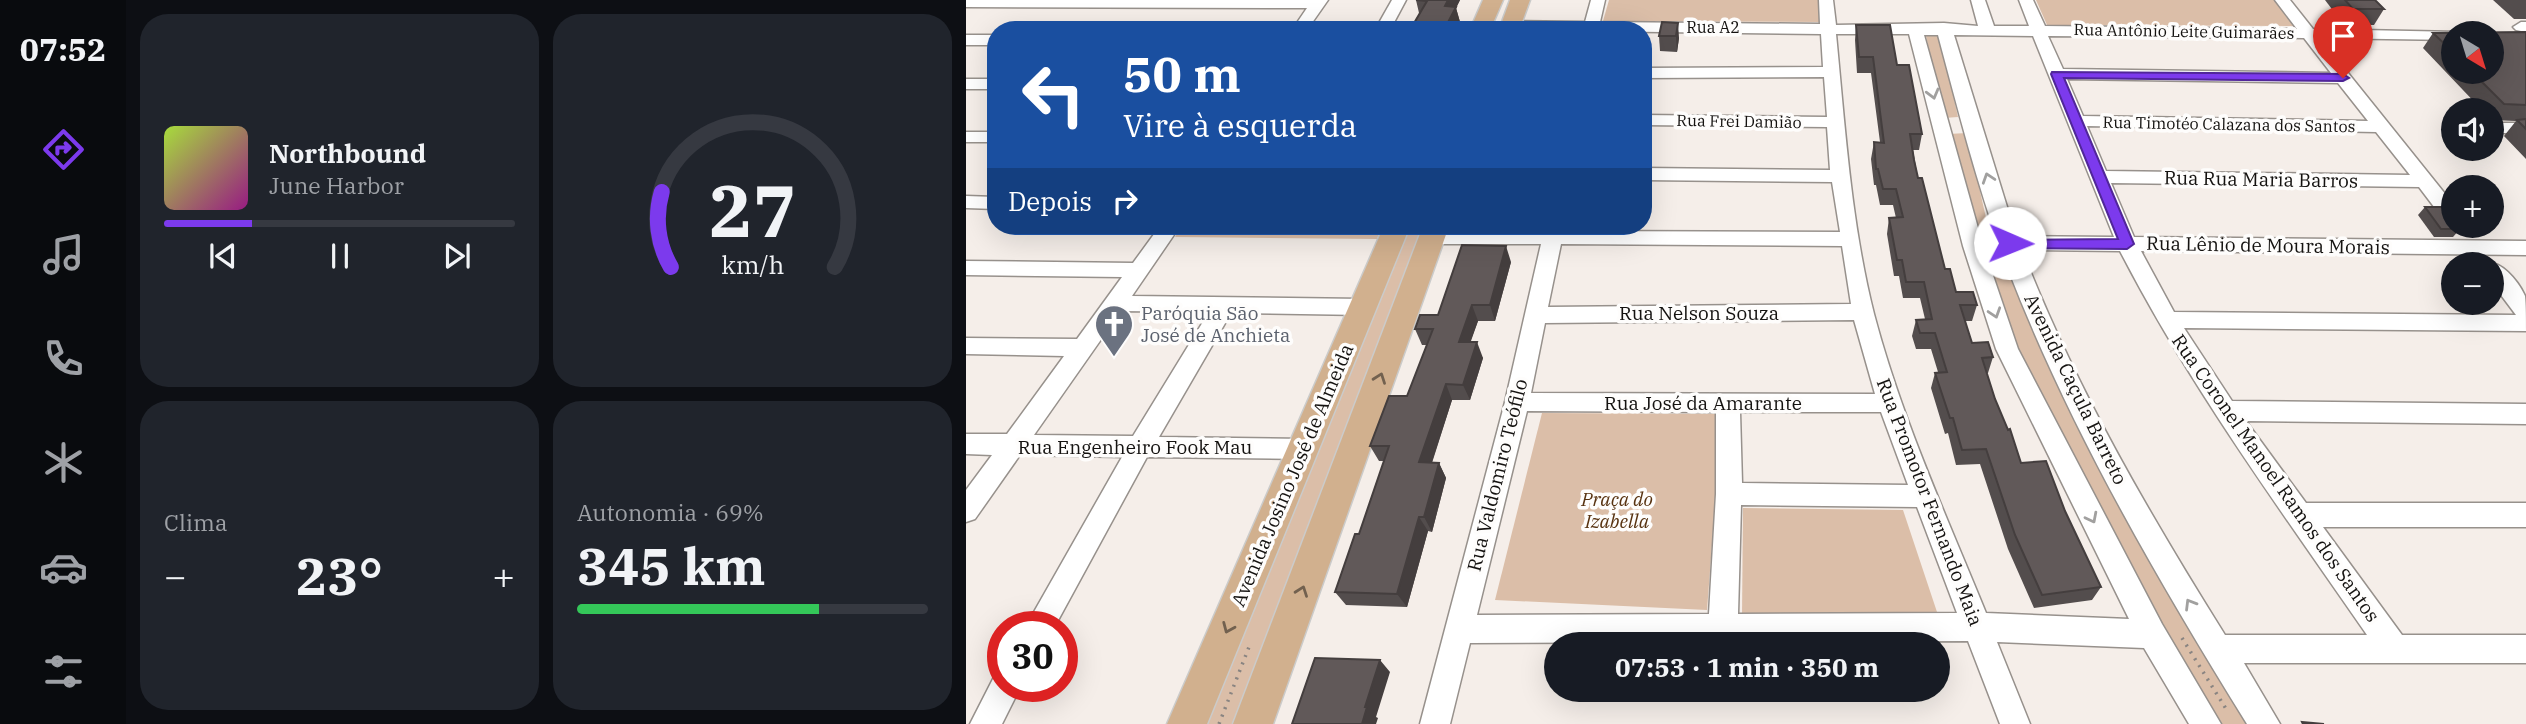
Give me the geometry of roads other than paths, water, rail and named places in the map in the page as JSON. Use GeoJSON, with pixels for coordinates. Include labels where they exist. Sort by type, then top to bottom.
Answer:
{"type":"FeatureCollection","features":[{"type":"Feature","properties":{"kind":"main road"},"geometry":{"type":"LineString","coordinates":[[1484,21],[1493,0]]}},
{"type":"Feature","properties":{"kind":"main road"},"geometry":{"type":"LineString","coordinates":[[1512,21],[1520,0]]}},
{"type":"Feature","properties":{"kind":"main road","name":"Avenida Josino José de Almeida"},"geometry":{"type":"LineString","coordinates":[[1187,724],[1393,235]]}},
{"type":"Feature","properties":{"kind":"main road"},"geometry":{"type":"LineString","coordinates":[[1253,724],[1433,235]]}},
{"type":"Feature","properties":{"kind":"street"},"geometry":{"type":"LineString","coordinates":[[1387,21],[1399,0]]}},
{"type":"Feature","properties":{"kind":"street"},"geometry":{"type":"LineString","coordinates":[[1598,0],[1599,21]]}},
{"type":"Feature","properties":{"kind":"street","name":"Rua Promotor Fernando Maia"},"geometry":{"type":"LineString","coordinates":[[1826,0],[1840,176],[1863,312],[1889,403],[2015,724]]}},
{"type":"Feature","properties":{"kind":"street"},"geometry":{"type":"LineString","coordinates":[[1978,0],[1987,29]]}},
{"type":"Feature","properties":{"kind":"street","name":"Rua Coronel Manoel Ramos dos Santos"},"geometry":{"type":"LineString","coordinates":[[2026,0],[2127,244],[2167,320],[2225,411],[2393,647]]}},
{"type":"Feature","properties":{"kind":"street"},"geometry":{"type":"LineString","coordinates":[[2282,0],[2441,203]]}},
{"type":"Feature","properties":{"kind":"street"},"geometry":{"type":"LineString","coordinates":[[2301,0],[2328,32]]}},
{"type":"Feature","properties":{"kind":"street"},"geometry":{"type":"LineString","coordinates":[[966,3],[1320,2]]}},
{"type":"Feature","properties":{"kind":"street"},"geometry":{"type":"LineString","coordinates":[[1306,21],[1320,2]]}},
{"type":"Feature","properties":{"kind":"street","name":"Rua A2"},"geometry":{"type":"LineString","coordinates":[[1652,27],[1915,28]]}},
{"type":"Feature","properties":{"kind":"street","name":"Rua Antônio Leite Guimarães"},"geometry":{"type":"LineString","coordinates":[[1915,28],[2441,35]]}},
{"type":"Feature","properties":{"kind":"street","name":"Avenida Caçula Barreto"},"geometry":{"type":"LineString","coordinates":[[1915,28],[1973,246],[2007,349],[2152,634],[2206,724]]}},
{"type":"Feature","properties":{"kind":"street","name":"Avenida Caçula Barreto"},"geometry":{"type":"LineString","coordinates":[[1944,28],[1971,124],[2010,243],[2031,300],[2076,398],[2151,539],[2264,724]]}},
{"type":"Feature","properties":{"kind":"street"},"geometry":{"type":"LineString","coordinates":[[2504,36],[2524,30]]}},
{"type":"Feature","properties":{"kind":"street"},"geometry":{"type":"LineString","coordinates":[[966,40],[987,40]]}},
{"type":"Feature","properties":{"kind":"street"},"geometry":{"type":"LineString","coordinates":[[1652,72],[1830,72]]}},
{"type":"Feature","properties":{"kind":"street"},"geometry":{"type":"LineString","coordinates":[[2056,74],[2343,78]]}},
{"type":"Feature","properties":{"kind":"street"},"geometry":{"type":"LineString","coordinates":[[966,84],[987,84]]}},
{"type":"Feature","properties":{"kind":"street","name":"Rua Frei Damião"},"geometry":{"type":"LineString","coordinates":[[1652,120],[1834,122]]}},
{"type":"Feature","properties":{"kind":"street","name":"Rua Timotéo Calazana dos Santos"},"geometry":{"type":"LineString","coordinates":[[2076,121],[2383,127]]}},
{"type":"Feature","properties":{"kind":"street"},"geometry":{"type":"LineString","coordinates":[[1941,124],[1971,124]]}},
{"type":"Feature","properties":{"kind":"street"},"geometry":{"type":"LineString","coordinates":[[2504,128],[2526,128]]}},
{"type":"Feature","properties":{"kind":"street"},"geometry":{"type":"LineString","coordinates":[[966,137],[987,137]]}},
{"type":"Feature","properties":{"kind":"street"},"geometry":{"type":"LineString","coordinates":[[1652,174],[1840,176]]}},
{"type":"Feature","properties":{"kind":"street","name":"Rua Rua Maria Barros"},"geometry":{"type":"LineString","coordinates":[[2099,177],[2424,181]]}},
{"type":"Feature","properties":{"kind":"street"},"geometry":{"type":"LineString","coordinates":[[966,202],[987,203]]}},
{"type":"Feature","properties":{"kind":"street"},"geometry":{"type":"LineString","coordinates":[[1652,234],[1849,239]]}},
{"type":"Feature","properties":{"kind":"street"},"geometry":{"type":"LineString","coordinates":[[966,511],[1164,235]]}},
{"type":"Feature","properties":{"kind":"street","name":"Rua Valdomiro Teófilo"},"geometry":{"type":"LineString","coordinates":[[1435,724],[1517,402],[1552,235]]}},
{"type":"Feature","properties":{"kind":"street"},"geometry":{"type":"LineString","coordinates":[[2469,238],[2480,252]]}},
{"type":"Feature","properties":{"kind":"street","name":"Rua Lênio de Moura Morais"},"geometry":{"type":"LineString","coordinates":[[2010,243],[2526,248]]}},
{"type":"Feature","properties":{"kind":"street"},"geometry":{"type":"LineString","coordinates":[[966,268],[1139,270]]}},
{"type":"Feature","properties":{"kind":"street"},"geometry":{"type":"LineString","coordinates":[[2504,284],[2526,313]]}},
{"type":"Feature","properties":{"kind":"street"},"geometry":{"type":"LineString","coordinates":[[1116,303],[1223,307],[1363,307]]}},
{"type":"Feature","properties":{"kind":"street"},"geometry":{"type":"LineString","coordinates":[[1048,611],[1141,445],[1223,307]]}},
{"type":"Feature","properties":{"kind":"street","name":"Rua Nelson Souza"},"geometry":{"type":"LineString","coordinates":[[1535,315],[1863,312]]}},
{"type":"Feature","properties":{"kind":"street"},"geometry":{"type":"LineString","coordinates":[[2167,320],[2526,324]]}},
{"type":"Feature","properties":{"kind":"street"},"geometry":{"type":"LineString","coordinates":[[966,346],[1083,348]]}},
{"type":"Feature","properties":{"kind":"street","name":"Rua José da Amarante"},"geometry":{"type":"LineString","coordinates":[[1517,402],[1889,403]]}},
{"type":"Feature","properties":{"kind":"street"},"geometry":{"type":"LineString","coordinates":[[1723,630],[1729,494],[1728,404]]}},
{"type":"Feature","properties":{"kind":"street"},"geometry":{"type":"LineString","coordinates":[[2225,411],[2526,414]]}},
{"type":"Feature","properties":{"kind":"street","name":"Rua Engenheiro Fook Mau"},"geometry":{"type":"LineString","coordinates":[[966,444],[1305,449]]}},
{"type":"Feature","properties":{"kind":"street"},"geometry":{"type":"LineString","coordinates":[[1729,494],[1926,496]]}},
{"type":"Feature","properties":{"kind":"street"},"geometry":{"type":"LineString","coordinates":[[2300,515],[2526,515]]}},
{"type":"Feature","properties":{"kind":"street"},"geometry":{"type":"LineString","coordinates":[[1459,629],[1979,627],[2152,634]]}},
{"type":"Feature","properties":{"kind":"street"},"geometry":{"type":"LineString","coordinates":[[2217,649],[2526,649]]}},
{"type":"Feature","properties":{"kind":"street"},"geometry":{"type":"LineString","coordinates":[[985,724],[997,702]]}},
{"type":"Feature","properties":{"kind":"place","name":"Paróquia São José de Anchieta"},"geometry":{"type":"Point","coordinates":[1114,358]}},
{"type":"Feature","properties":{"kind":"park label","name":"Praça do Izabella"},"geometry":{"type":"Point","coordinates":[1617,510]}}]}
